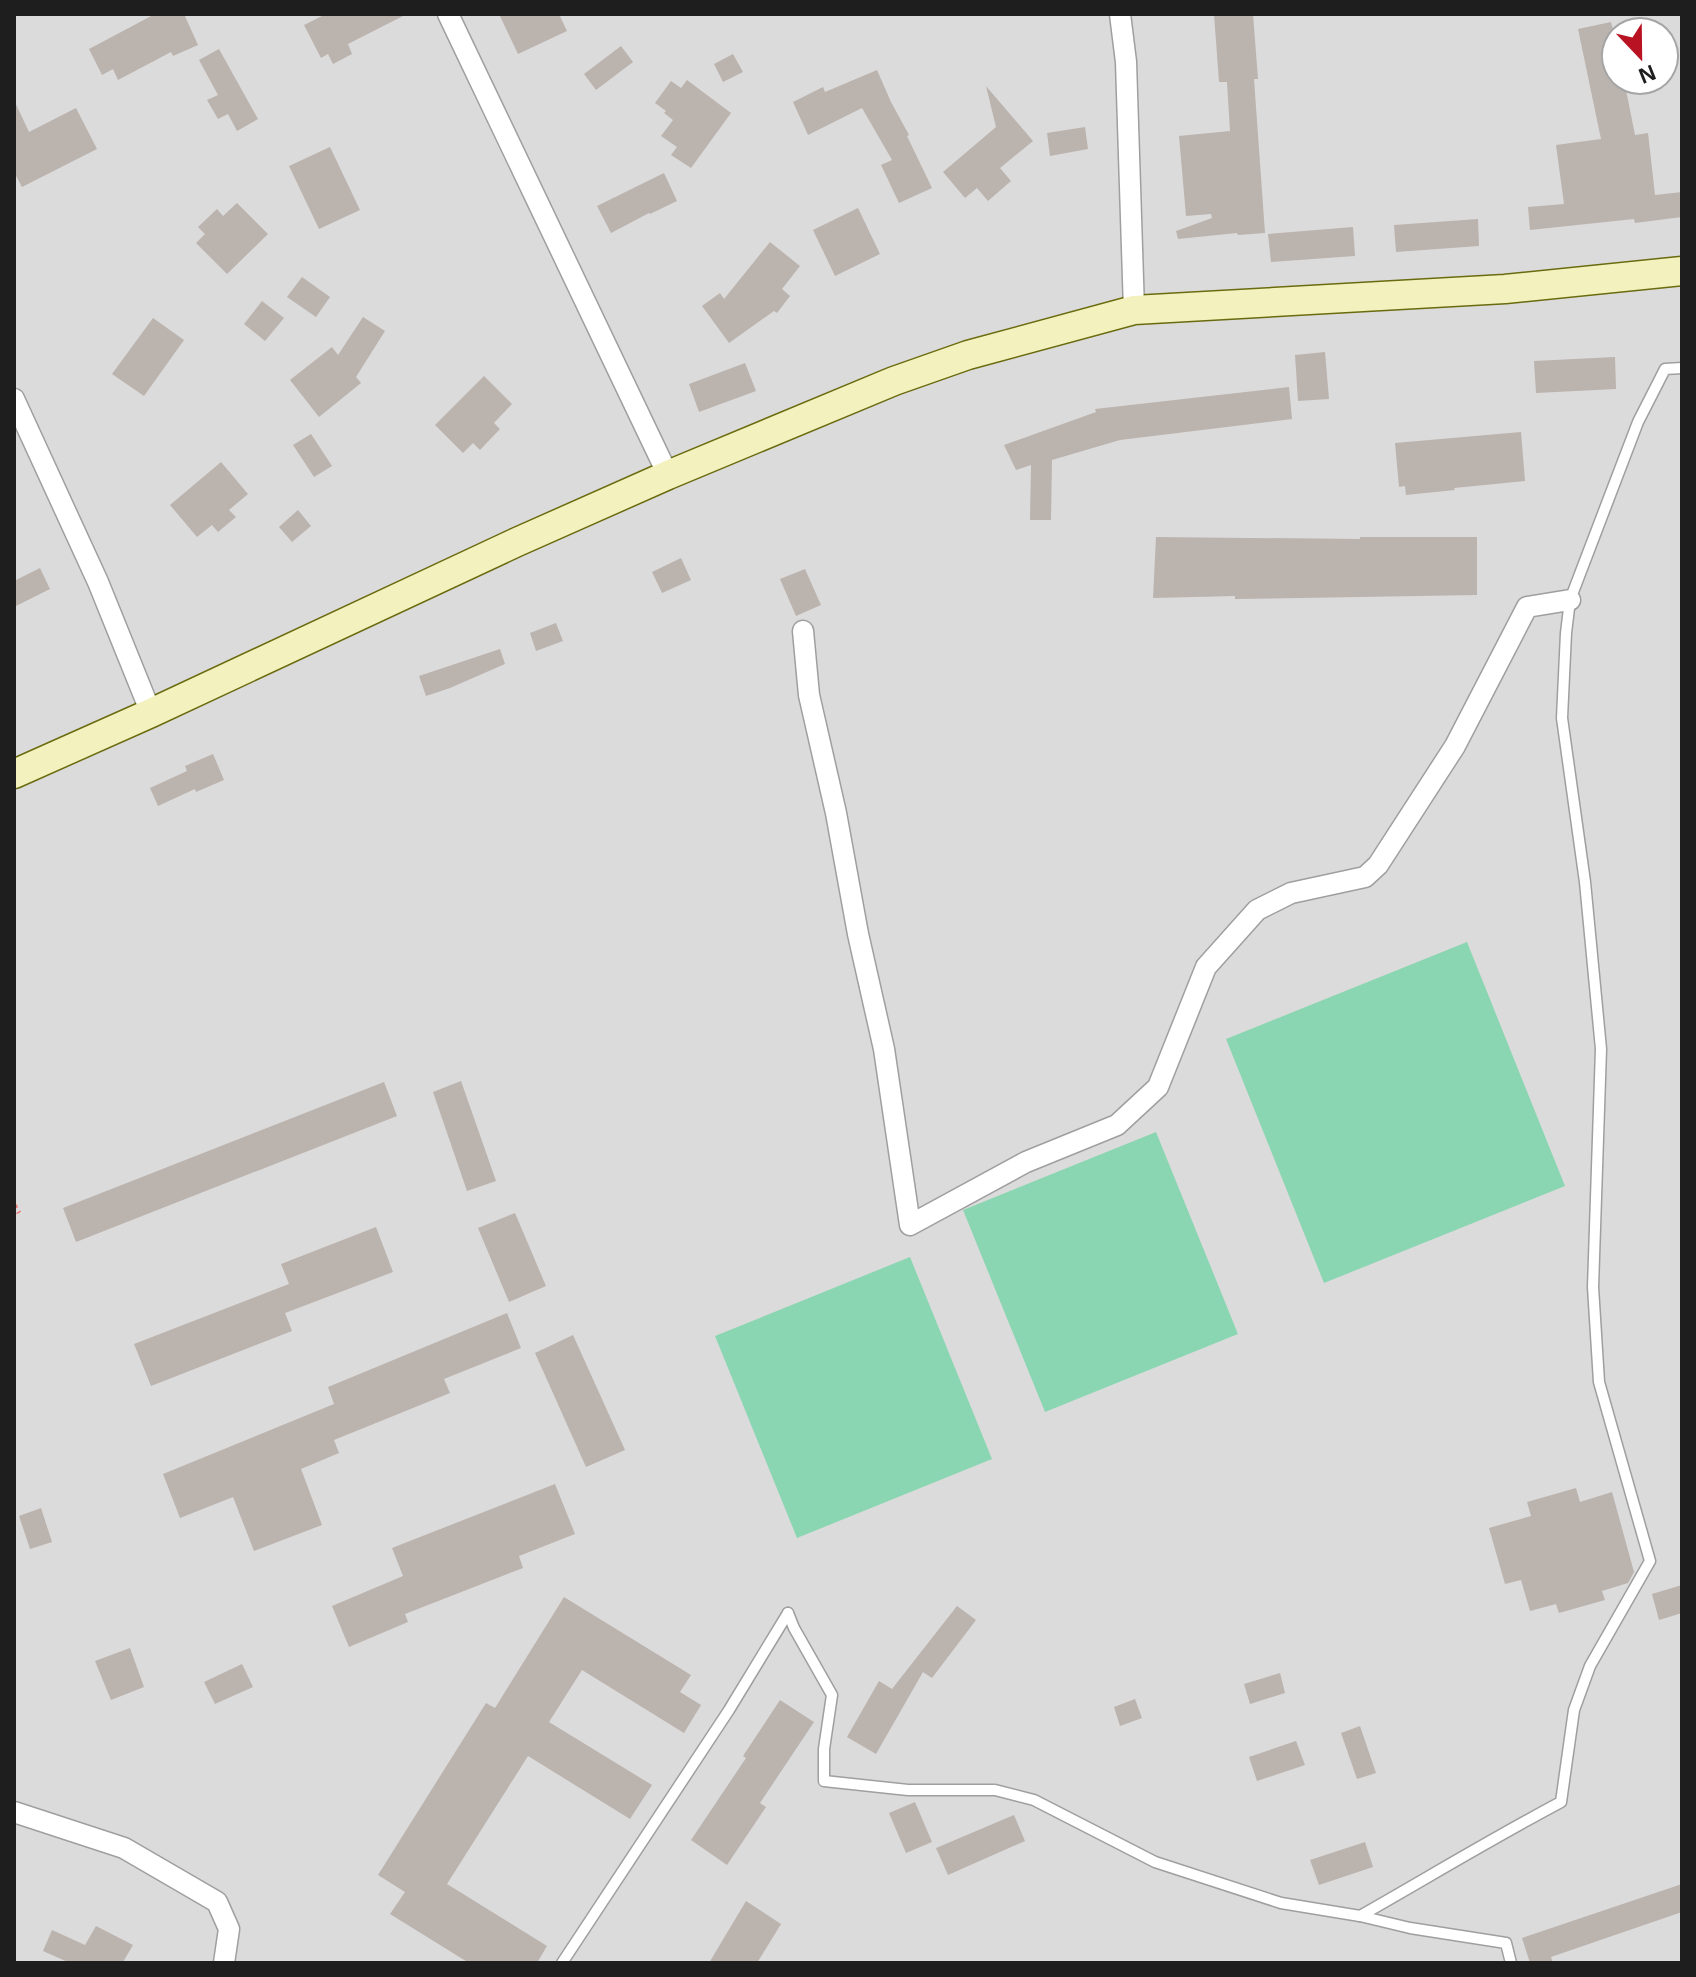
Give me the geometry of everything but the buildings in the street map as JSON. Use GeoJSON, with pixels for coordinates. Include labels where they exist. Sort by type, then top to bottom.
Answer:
{"type":"FeatureCollection","features":[{"type":"Feature","properties":{"kind":"street"},"geometry":{"type":"LineString","coordinates":[[448,14],[668,475]]}},
{"type":"Feature","properties":{"kind":"street"},"geometry":{"type":"LineString","coordinates":[[1120,14],[1126,62],[1134,310]]}},
{"type":"Feature","properties":{"kind":"street"},"geometry":{"type":"LineString","coordinates":[[14,774],[668,475],[894,381],[968,355],[1134,310],[1505,289],[1682,271]]}},
{"type":"Feature","properties":{"kind":"street"},"geometry":{"type":"LineString","coordinates":[[14,399],[98,582],[151,713]]}},
{"type":"Feature","properties":{"kind":"street"},"geometry":{"type":"LineString","coordinates":[[803,631],[809,695],[884,1049],[910,1225],[1026,1162],[1117,1125],[1158,1087],[1206,967],[1257,910],[1291,893],[1365,877],[1378,865],[1455,746],[1527,607],[1570,600]]}},
{"type":"Feature","properties":{"kind":"street"},"geometry":{"type":"LineString","coordinates":[[14,1812],[124,1848],[217,1902],[229,1929],[224,1963]]}},
{"type":"Feature","properties":{"kind":"lane"},"geometry":{"type":"LineString","coordinates":[[1360,1916],[1561,1802],[1574,1710],[1579,1695],[1590,1666],[1650,1561],[1599,1382],[1593,1287],[1601,1049],[1585,882],[1562,718],[1570,600],[1638,422],[1665,369],[1682,368]]}},
{"type":"Feature","properties":{"kind":"lane"},"geometry":{"type":"LineString","coordinates":[[562,1963],[729,1710],[788,1613],[832,1695],[824,1749],[824,1781],[908,1790],[995,1790],[1034,1800],[1155,1862],[1281,1903],[1506,1943],[1511,1963]]}},
{"type":"Feature","properties":{"kind":"path"},"geometry":{"type":"LineString","coordinates":[[14,1205],[19,1213]]}},
{"type":"Feature","properties":{"kind":"shaded area"},"geometry":{"type":"Polygon","coordinates":[[[14,14],[1682,14],[1682,1963],[14,1963],[14,14]]]}},
{"type":"Feature","properties":{"kind":"green space"},"geometry":{"type":"Polygon","coordinates":[[[1467,942],[1565,1186],[1324,1283],[1226,1039],[1467,942]]]}},
{"type":"Feature","properties":{"kind":"green space"},"geometry":{"type":"Polygon","coordinates":[[[1156,1132],[1238,1334],[1045,1412],[963,1210],[1156,1132]]]}},
{"type":"Feature","properties":{"kind":"green space"},"geometry":{"type":"Polygon","coordinates":[[[910,1257],[992,1459],[797,1538],[715,1336],[910,1257]]]}}]}
